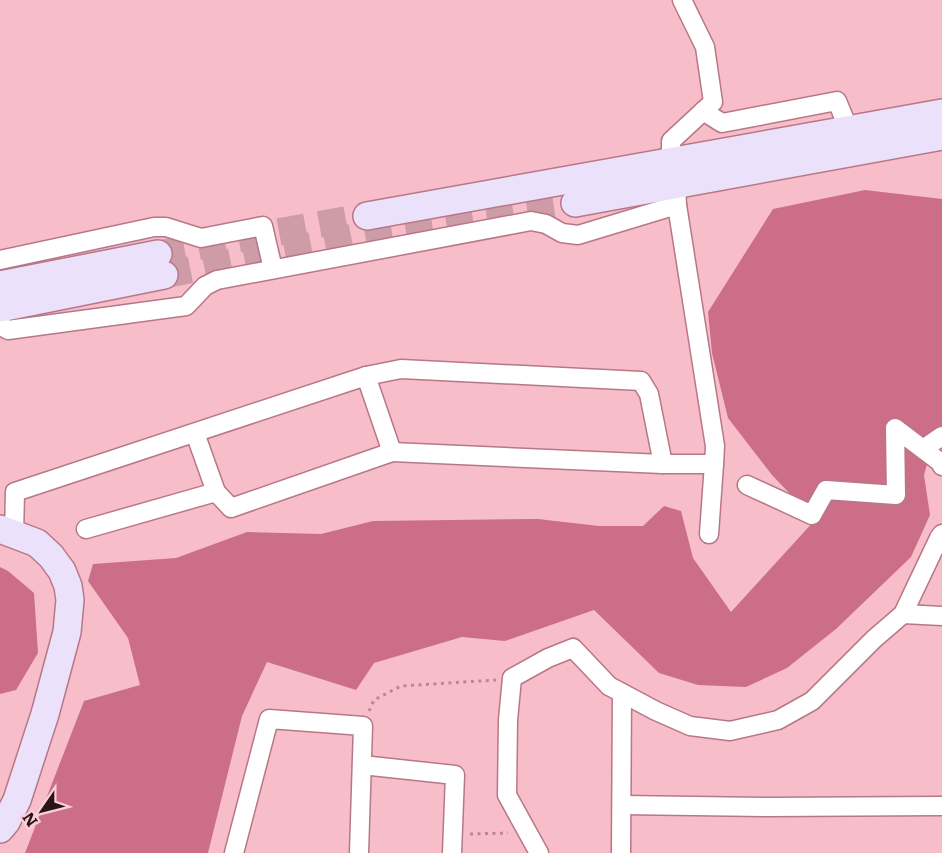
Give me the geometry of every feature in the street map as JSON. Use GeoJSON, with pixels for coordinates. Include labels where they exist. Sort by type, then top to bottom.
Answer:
{"type":"FeatureCollection","features":[{"type":"Feature","properties":{"kind":"street"},"geometry":{"type":"LineString","coordinates":[[682,0],[705,47],[713,102],[671,141],[675,184],[715,446],[709,534]]}},
{"type":"Feature","properties":{"kind":"street"},"geometry":{"type":"LineString","coordinates":[[703,111],[722,123],[837,101],[849,130]]}},
{"type":"Feature","properties":{"kind":"street"},"geometry":{"type":"LineString","coordinates":[[0,322],[1,326],[8,330],[186,306],[205,286],[217,280],[531,221],[546,224],[562,233],[578,235],[675,184],[849,130],[942,113]]}},
{"type":"Feature","properties":{"kind":"street"},"geometry":{"type":"LineString","coordinates":[[574,203],[942,136]]}},
{"type":"Feature","properties":{"kind":"street"},"geometry":{"type":"LineString","coordinates":[[367,216],[675,184]]}},
{"type":"Feature","properties":{"kind":"street"},"geometry":{"type":"LineString","coordinates":[[0,260],[154,227],[166,226],[201,238],[264,226],[273,269]]}},
{"type":"Feature","properties":{"kind":"street"},"geometry":{"type":"LineString","coordinates":[[0,285],[161,264],[0,308]]}},
{"type":"Feature","properties":{"kind":"street"},"geometry":{"type":"LineString","coordinates":[[0,829],[17,800],[45,714],[67,632],[70,600],[62,571],[51,556],[37,543],[7,532],[15,492],[366,376],[401,369],[640,381],[649,394],[663,464]]}},
{"type":"Feature","properties":{"kind":"street"},"geometry":{"type":"LineString","coordinates":[[366,376],[392,452]]}},
{"type":"Feature","properties":{"kind":"street"},"geometry":{"type":"LineString","coordinates":[[747,485],[812,515],[826,490],[896,495],[895,428],[940,462],[942,466]]}},
{"type":"Feature","properties":{"kind":"street"},"geometry":{"type":"LineString","coordinates":[[195,433],[216,492],[231,508],[392,452],[663,464],[714,464]]}},
{"type":"Feature","properties":{"kind":"street"},"geometry":{"type":"LineString","coordinates":[[923,449],[942,436]]}},
{"type":"Feature","properties":{"kind":"street"},"geometry":{"type":"LineString","coordinates":[[86,529],[216,492]]}},
{"type":"Feature","properties":{"kind":"street"},"geometry":{"type":"LineString","coordinates":[[539,853],[507,795],[508,720],[512,678],[548,658],[573,648],[609,686],[690,726],[730,731],[778,720],[812,701],[874,639],[903,614],[942,534]]}},
{"type":"Feature","properties":{"kind":"street"},"geometry":{"type":"LineString","coordinates":[[903,614],[942,616]]}},
{"type":"Feature","properties":{"kind":"street"},"geometry":{"type":"LineString","coordinates":[[621,853],[622,693]]}},
{"type":"Feature","properties":{"kind":"street"},"geometry":{"type":"LineString","coordinates":[[234,853],[269,719],[363,726],[359,853]]}},
{"type":"Feature","properties":{"kind":"street"},"geometry":{"type":"LineString","coordinates":[[362,765],[455,775],[452,853]]}},
{"type":"Feature","properties":{"kind":"street"},"geometry":{"type":"LineString","coordinates":[[622,805],[942,806]]}},
{"type":"Feature","properties":{"kind":"path"},"geometry":{"type":"LineString","coordinates":[[363,726],[374,700],[402,686],[512,678]]}},
{"type":"Feature","properties":{"kind":"path"},"geometry":{"type":"LineString","coordinates":[[453,834],[508,833],[513,838]]}},
{"type":"Feature","properties":{"kind":"shaded area"},"geometry":{"type":"Polygon","coordinates":[[[865,190],[942,199],[942,439],[933,443],[924,475],[930,515],[911,557],[836,629],[787,668],[746,687],[698,685],[659,673],[594,610],[505,641],[462,637],[374,663],[356,690],[267,662],[242,716],[208,853],[25,853],[84,701],[140,685],[128,638],[88,581],[93,564],[176,558],[247,532],[321,534],[373,521],[538,519],[599,526],[643,526],[664,506],[681,511],[693,558],[731,612],[815,520],[772,475],[728,418],[712,353],[708,312],[773,209],[865,190]]]}},
{"type":"Feature","properties":{"kind":"shaded area"},"geometry":{"type":"Polygon","coordinates":[[[0,567],[34,593],[38,653],[16,690],[0,694],[0,567]]]}},
{"type":"Feature","properties":{"kind":"tunnel"},"geometry":{"type":"LineString","coordinates":[[164,275],[374,233],[575,203]]}},
{"type":"Feature","properties":{"kind":"tunnel"},"geometry":{"type":"LineString","coordinates":[[158,254],[355,218]]}}]}
